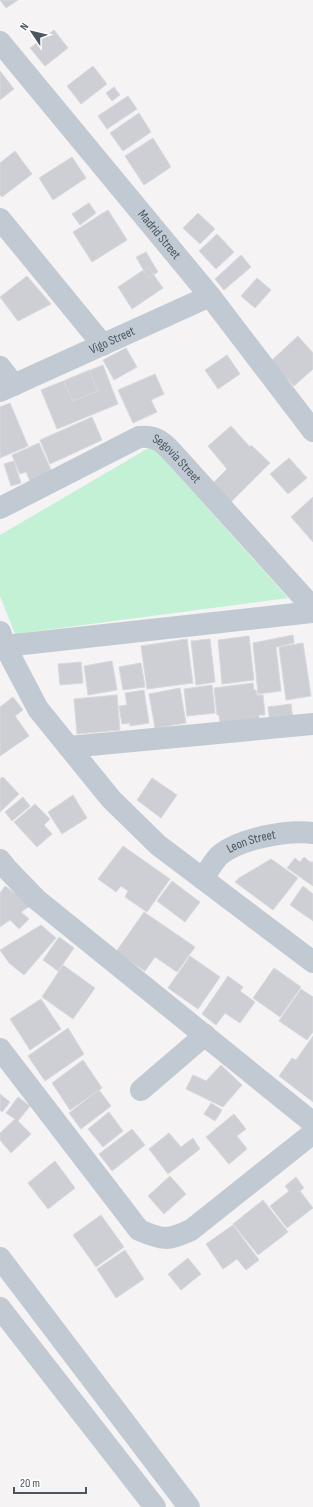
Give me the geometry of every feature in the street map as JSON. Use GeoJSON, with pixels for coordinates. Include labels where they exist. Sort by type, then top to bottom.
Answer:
{"type":"FeatureCollection","features":[{"type":"Feature","properties":{"kind":"street","name":"Madrid Street"},"geometry":{"type":"LineString","coordinates":[[0,42],[210,296],[313,431]]}},
{"type":"Feature","properties":{"kind":"street"},"geometry":{"type":"LineString","coordinates":[[0,219],[102,345]]}},
{"type":"Feature","properties":{"kind":"street","name":"Vigo Street"},"geometry":{"type":"LineString","coordinates":[[0,367],[7,388],[210,296]]}},
{"type":"Feature","properties":{"kind":"street","name":"Segovia Street"},"geometry":{"type":"LineString","coordinates":[[0,508],[138,437],[146,436],[155,438],[163,442],[313,608]]}},
{"type":"Feature","properties":{"kind":"street"},"geometry":{"type":"LineString","coordinates":[[313,612],[3,639],[38,709],[111,799],[158,845],[313,962]]}},
{"type":"Feature","properties":{"kind":"street"},"geometry":{"type":"LineString","coordinates":[[69,747],[313,724]]}},
{"type":"Feature","properties":{"kind":"street","name":"Leon Street"},"geometry":{"type":"LineString","coordinates":[[203,879],[221,854],[244,843],[265,837],[300,832],[313,833]]}},
{"type":"Feature","properties":{"kind":"street"},"geometry":{"type":"LineString","coordinates":[[0,860],[36,899],[313,1123]]}},
{"type":"Feature","properties":{"kind":"street"},"geometry":{"type":"LineString","coordinates":[[141,1090],[205,1035]]}},
{"type":"Feature","properties":{"kind":"street"},"geometry":{"type":"LineString","coordinates":[[0,1049],[139,1230],[157,1238],[176,1238],[191,1230],[313,1133]]}},
{"type":"Feature","properties":{"kind":"street"},"geometry":{"type":"LineString","coordinates":[[0,1258],[189,1507]]}},
{"type":"Feature","properties":{"kind":"street"},"geometry":{"type":"LineString","coordinates":[[0,1308],[155,1507]]}},
{"type":"Feature","properties":{"kind":"green space"},"geometry":{"type":"Polygon","coordinates":[[[152,446],[288,598],[15,634],[0,596],[0,535],[152,446]]]}},
{"type":"Feature","properties":{"kind":"building"},"geometry":{"type":"Polygon","coordinates":[[[0,0],[18,0],[6,8],[0,0]]]}},
{"type":"Feature","properties":{"kind":"building"},"geometry":{"type":"Polygon","coordinates":[[[54,30],[68,48],[45,66],[30,48],[54,30]]]}},
{"type":"Feature","properties":{"kind":"building"},"geometry":{"type":"Polygon","coordinates":[[[93,66],[107,84],[81,104],[67,86],[93,66]]]}},
{"type":"Feature","properties":{"kind":"building"},"geometry":{"type":"Polygon","coordinates":[[[0,71],[14,89],[0,100],[0,71]]]}},
{"type":"Feature","properties":{"kind":"building"},"geometry":{"type":"Polygon","coordinates":[[[114,87],[120,95],[112,101],[106,93],[114,87]]]}},
{"type":"Feature","properties":{"kind":"building"},"geometry":{"type":"Polygon","coordinates":[[[128,96],[137,109],[107,129],[98,116],[128,96]]]}},
{"type":"Feature","properties":{"kind":"building"},"geometry":{"type":"Polygon","coordinates":[[[139,113],[151,132],[123,151],[110,133],[139,113]]]}},
{"type":"Feature","properties":{"kind":"building"},"geometry":{"type":"Polygon","coordinates":[[[153,138],[171,167],[144,185],[125,156],[153,138]]]}},
{"type":"Feature","properties":{"kind":"building"},"geometry":{"type":"Polygon","coordinates":[[[15,151],[32,174],[2,197],[0,195],[0,163],[15,151]]]}},
{"type":"Feature","properties":{"kind":"building"},"geometry":{"type":"Polygon","coordinates":[[[72,157],[86,178],[53,200],[39,178],[72,157]]]}},
{"type":"Feature","properties":{"kind":"building"},"geometry":{"type":"Polygon","coordinates":[[[89,203],[96,213],[80,225],[72,214],[89,203]]]}},
{"type":"Feature","properties":{"kind":"building"},"geometry":{"type":"Polygon","coordinates":[[[108,210],[127,240],[92,262],[73,232],[108,210]]]}},
{"type":"Feature","properties":{"kind":"building"},"geometry":{"type":"Polygon","coordinates":[[[198,213],[215,229],[200,244],[183,228],[198,213]]]}},
{"type":"Feature","properties":{"kind":"building"},"geometry":{"type":"Polygon","coordinates":[[[217,234],[234,252],[216,269],[199,251],[217,234]]]}},
{"type":"Feature","properties":{"kind":"building"},"geometry":{"type":"Polygon","coordinates":[[[146,252],[158,272],[148,278],[136,257],[146,252]]]}},
{"type":"Feature","properties":{"kind":"building"},"geometry":{"type":"Polygon","coordinates":[[[241,255],[251,267],[224,290],[215,279],[241,255]]]}},
{"type":"Feature","properties":{"kind":"building"},"geometry":{"type":"Polygon","coordinates":[[[148,267],[163,288],[132,309],[118,287],[148,267]]]}},
{"type":"Feature","properties":{"kind":"building"},"geometry":{"type":"Polygon","coordinates":[[[27,276],[51,304],[18,321],[0,297],[27,276]]]}},
{"type":"Feature","properties":{"kind":"building"},"geometry":{"type":"Polygon","coordinates":[[[257,278],[271,290],[255,308],[241,296],[257,278]]]}},
{"type":"Feature","properties":{"kind":"building"},"geometry":{"type":"Polygon","coordinates":[[[298,336],[313,353],[313,369],[294,386],[271,361],[298,336]]]}},
{"type":"Feature","properties":{"kind":"building"},"geometry":{"type":"Polygon","coordinates":[[[126,348],[137,367],[114,380],[103,360],[126,348]]]}},
{"type":"Feature","properties":{"kind":"building"},"geometry":{"type":"Polygon","coordinates":[[[227,355],[240,374],[218,389],[205,370],[227,355]]]}},
{"type":"Feature","properties":{"kind":"building"},"geometry":{"type":"Polygon","coordinates":[[[103,365],[118,404],[57,429],[41,390],[103,365]]]}},
{"type":"Feature","properties":{"kind":"building"},"geometry":{"type":"Polygon","coordinates":[[[89,370],[98,391],[73,401],[64,381],[89,370]]]}},
{"type":"Feature","properties":{"kind":"building"},"geometry":{"type":"Polygon","coordinates":[[[155,374],[164,394],[151,400],[157,412],[133,423],[118,390],[155,374]]]}},
{"type":"Feature","properties":{"kind":"building"},"geometry":{"type":"Polygon","coordinates":[[[10,403],[28,446],[0,458],[0,407],[10,403]]]}},
{"type":"Feature","properties":{"kind":"building"},"geometry":{"type":"Polygon","coordinates":[[[92,417],[102,440],[50,464],[40,440],[92,417]]]}},
{"type":"Feature","properties":{"kind":"building"},"geometry":{"type":"Polygon","coordinates":[[[231,426],[250,447],[251,445],[270,463],[231,502],[212,484],[227,469],[208,446],[231,426]]]}},
{"type":"Feature","properties":{"kind":"building"},"geometry":{"type":"Polygon","coordinates":[[[39,443],[52,472],[30,481],[26,472],[20,474],[12,455],[39,443]]]}},
{"type":"Feature","properties":{"kind":"building"},"geometry":{"type":"Polygon","coordinates":[[[289,458],[307,478],[288,494],[270,474],[289,458]]]}},
{"type":"Feature","properties":{"kind":"building"},"geometry":{"type":"Polygon","coordinates":[[[14,461],[21,483],[11,486],[4,464],[14,461]]]}},
{"type":"Feature","properties":{"kind":"building"},"geometry":{"type":"Polygon","coordinates":[[[313,497],[313,542],[291,517],[313,497]]]}},
{"type":"Feature","properties":{"kind":"building"},"geometry":{"type":"Polygon","coordinates":[[[293,635],[294,643],[276,647],[281,691],[258,694],[253,643],[293,635]]]}},
{"type":"Feature","properties":{"kind":"building"},"geometry":{"type":"Polygon","coordinates":[[[249,636],[254,680],[222,684],[218,640],[249,636]]]}},
{"type":"Feature","properties":{"kind":"building"},"geometry":{"type":"Polygon","coordinates":[[[187,639],[193,683],[147,689],[141,646],[187,639]]]}},
{"type":"Feature","properties":{"kind":"building"},"geometry":{"type":"Polygon","coordinates":[[[210,639],[215,682],[196,685],[191,641],[210,639]]]}},
{"type":"Feature","properties":{"kind":"building"},"geometry":{"type":"Polygon","coordinates":[[[303,643],[311,696],[286,700],[279,647],[303,643]]]}},
{"type":"Feature","properties":{"kind":"building"},"geometry":{"type":"Polygon","coordinates":[[[112,661],[117,690],[88,695],[84,666],[112,661]]]}},
{"type":"Feature","properties":{"kind":"building"},"geometry":{"type":"Polygon","coordinates":[[[81,662],[83,683],[60,685],[58,664],[81,662]]]}},
{"type":"Feature","properties":{"kind":"building"},"geometry":{"type":"Polygon","coordinates":[[[141,663],[145,687],[123,690],[119,667],[141,663]]]}},
{"type":"Feature","properties":{"kind":"building"},"geometry":{"type":"Polygon","coordinates":[[[253,683],[254,690],[256,690],[257,695],[263,695],[265,715],[259,715],[259,719],[220,723],[219,715],[217,715],[214,688],[253,683]]]}},
{"type":"Feature","properties":{"kind":"building"},"geometry":{"type":"Polygon","coordinates":[[[212,685],[215,713],[187,716],[184,689],[212,685]]]}},
{"type":"Feature","properties":{"kind":"building"},"geometry":{"type":"Polygon","coordinates":[[[180,688],[186,723],[155,728],[149,694],[180,688]]]}},
{"type":"Feature","properties":{"kind":"building"},"geometry":{"type":"Polygon","coordinates":[[[144,690],[149,723],[130,726],[130,723],[122,724],[119,706],[127,705],[125,693],[144,690]]]}},
{"type":"Feature","properties":{"kind":"building"},"geometry":{"type":"Polygon","coordinates":[[[117,695],[120,730],[77,734],[74,699],[117,695]]]}},
{"type":"Feature","properties":{"kind":"building"},"geometry":{"type":"Polygon","coordinates":[[[13,697],[23,710],[15,716],[29,736],[0,756],[0,707],[13,697]]]}},
{"type":"Feature","properties":{"kind":"building"},"geometry":{"type":"Polygon","coordinates":[[[291,704],[293,720],[270,723],[268,707],[291,704]]]}},
{"type":"Feature","properties":{"kind":"building"},"geometry":{"type":"Polygon","coordinates":[[[3,777],[19,794],[0,812],[0,779],[3,777]]]}},
{"type":"Feature","properties":{"kind":"building"},"geometry":{"type":"Polygon","coordinates":[[[152,778],[177,795],[161,818],[137,800],[152,778]]]}},
{"type":"Feature","properties":{"kind":"building"},"geometry":{"type":"Polygon","coordinates":[[[73,795],[87,818],[62,834],[48,812],[73,795]]]}},
{"type":"Feature","properties":{"kind":"building"},"geometry":{"type":"Polygon","coordinates":[[[23,797],[30,806],[12,821],[5,812],[23,797]]]}},
{"type":"Feature","properties":{"kind":"building"},"geometry":{"type":"Polygon","coordinates":[[[35,804],[50,819],[44,825],[52,834],[37,847],[14,822],[35,804]]]}},
{"type":"Feature","properties":{"kind":"building"},"geometry":{"type":"Polygon","coordinates":[[[123,846],[170,879],[147,912],[125,897],[128,891],[121,886],[116,892],[98,879],[123,846]]]}},
{"type":"Feature","properties":{"kind":"building"},"geometry":{"type":"Polygon","coordinates":[[[304,857],[310,862],[313,862],[313,886],[287,868],[295,858],[300,862],[304,857]]]}},
{"type":"Feature","properties":{"kind":"building"},"geometry":{"type":"Polygon","coordinates":[[[271,859],[298,878],[273,910],[235,882],[239,878],[271,859]]]}},
{"type":"Feature","properties":{"kind":"building"},"geometry":{"type":"Polygon","coordinates":[[[172,881],[200,902],[185,922],[157,901],[172,881]]]}},
{"type":"Feature","properties":{"kind":"building"},"geometry":{"type":"Polygon","coordinates":[[[5,886],[27,902],[30,906],[21,912],[29,919],[19,929],[10,920],[0,927],[0,893],[5,886]]]}},
{"type":"Feature","properties":{"kind":"building"},"geometry":{"type":"Polygon","coordinates":[[[303,886],[313,894],[313,921],[290,905],[303,886]]]}},
{"type":"Feature","properties":{"kind":"building"},"geometry":{"type":"Polygon","coordinates":[[[144,912],[195,947],[177,972],[155,957],[145,971],[116,952],[144,912]]]}},
{"type":"Feature","properties":{"kind":"building"},"geometry":{"type":"Polygon","coordinates":[[[41,925],[56,938],[24,975],[9,963],[0,950],[41,925]]]}},
{"type":"Feature","properties":{"kind":"building"},"geometry":{"type":"Polygon","coordinates":[[[59,937],[74,948],[58,971],[43,960],[59,937]]]}},
{"type":"Feature","properties":{"kind":"building"},"geometry":{"type":"Polygon","coordinates":[[[190,956],[220,977],[198,1009],[168,988],[190,956]]]}},
{"type":"Feature","properties":{"kind":"building"},"geometry":{"type":"Polygon","coordinates":[[[63,965],[95,988],[73,1019],[42,997],[63,965]]]}},
{"type":"Feature","properties":{"kind":"building"},"geometry":{"type":"Polygon","coordinates":[[[274,968],[301,987],[280,1017],[253,998],[274,968]]]}},
{"type":"Feature","properties":{"kind":"building"},"geometry":{"type":"Polygon","coordinates":[[[228,976],[243,987],[240,991],[255,1002],[240,1023],[225,1013],[216,1025],[202,1014],[228,976]]]}},
{"type":"Feature","properties":{"kind":"building"},"geometry":{"type":"Polygon","coordinates":[[[301,989],[313,997],[313,1032],[307,1040],[279,1021],[301,989]]]}},
{"type":"Feature","properties":{"kind":"building"},"geometry":{"type":"Polygon","coordinates":[[[41,999],[61,1029],[30,1050],[10,1019],[41,999]]]}},
{"type":"Feature","properties":{"kind":"building"},"geometry":{"type":"Polygon","coordinates":[[[68,1028],[84,1054],[45,1081],[28,1056],[68,1028]]]}},
{"type":"Feature","properties":{"kind":"building"},"geometry":{"type":"Polygon","coordinates":[[[313,1036],[313,1102],[279,1076],[292,1058],[296,1060],[313,1036]]]}},
{"type":"Feature","properties":{"kind":"building"},"geometry":{"type":"Polygon","coordinates":[[[83,1060],[102,1088],[70,1110],[52,1083],[83,1060]]]}},
{"type":"Feature","properties":{"kind":"building"},"geometry":{"type":"Polygon","coordinates":[[[221,1065],[242,1085],[223,1107],[186,1089],[193,1075],[206,1081],[221,1065]]]}},
{"type":"Feature","properties":{"kind":"building"},"geometry":{"type":"Polygon","coordinates":[[[99,1090],[111,1106],[81,1129],[69,1113],[99,1090]]]}},
{"type":"Feature","properties":{"kind":"building"},"geometry":{"type":"Polygon","coordinates":[[[0,1094],[10,1102],[2,1112],[0,1110],[0,1094]]]}},
{"type":"Feature","properties":{"kind":"building"},"geometry":{"type":"Polygon","coordinates":[[[18,1097],[30,1106],[18,1121],[31,1134],[11,1153],[0,1140],[0,1133],[15,1119],[6,1113],[18,1097]]]}},
{"type":"Feature","properties":{"kind":"building"},"geometry":{"type":"Polygon","coordinates":[[[211,1103],[222,1110],[215,1121],[204,1114],[211,1103]]]}},
{"type":"Feature","properties":{"kind":"building"},"geometry":{"type":"Polygon","coordinates":[[[109,1112],[123,1131],[103,1147],[88,1129],[109,1112]]]}},
{"type":"Feature","properties":{"kind":"building"},"geometry":{"type":"Polygon","coordinates":[[[234,1114],[246,1129],[237,1136],[247,1149],[229,1164],[206,1137],[234,1114]]]}},
{"type":"Feature","properties":{"kind":"building"},"geometry":{"type":"Polygon","coordinates":[[[132,1129],[145,1145],[112,1171],[99,1154],[132,1129]]]}},
{"type":"Feature","properties":{"kind":"building"},"geometry":{"type":"Polygon","coordinates":[[[169,1133],[181,1147],[193,1138],[200,1149],[168,1174],[149,1149],[169,1133]]]}},
{"type":"Feature","properties":{"kind":"building"},"geometry":{"type":"Polygon","coordinates":[[[55,1161],[75,1188],[48,1209],[28,1183],[55,1161]]]}},
{"type":"Feature","properties":{"kind":"building"},"geometry":{"type":"Polygon","coordinates":[[[170,1176],[186,1194],[164,1214],[148,1196],[170,1176]]]}},
{"type":"Feature","properties":{"kind":"building"},"geometry":{"type":"Polygon","coordinates":[[[296,1177],[304,1188],[300,1191],[313,1208],[287,1228],[270,1206],[289,1191],[285,1186],[296,1177]]]}},
{"type":"Feature","properties":{"kind":"building"},"geometry":{"type":"Polygon","coordinates":[[[263,1200],[288,1232],[258,1255],[233,1224],[263,1200]]]}},
{"type":"Feature","properties":{"kind":"building"},"geometry":{"type":"Polygon","coordinates":[[[101,1215],[124,1247],[96,1267],[73,1235],[101,1215]]]}},
{"type":"Feature","properties":{"kind":"building"},"geometry":{"type":"Polygon","coordinates":[[[233,1225],[259,1260],[246,1270],[237,1259],[223,1269],[206,1244],[233,1225]]]}},
{"type":"Feature","properties":{"kind":"building"},"geometry":{"type":"Polygon","coordinates":[[[125,1250],[144,1279],[116,1298],[97,1269],[125,1250]]]}},
{"type":"Feature","properties":{"kind":"building"},"geometry":{"type":"Polygon","coordinates":[[[188,1258],[201,1274],[181,1290],[168,1274],[188,1258]]]}}]}
